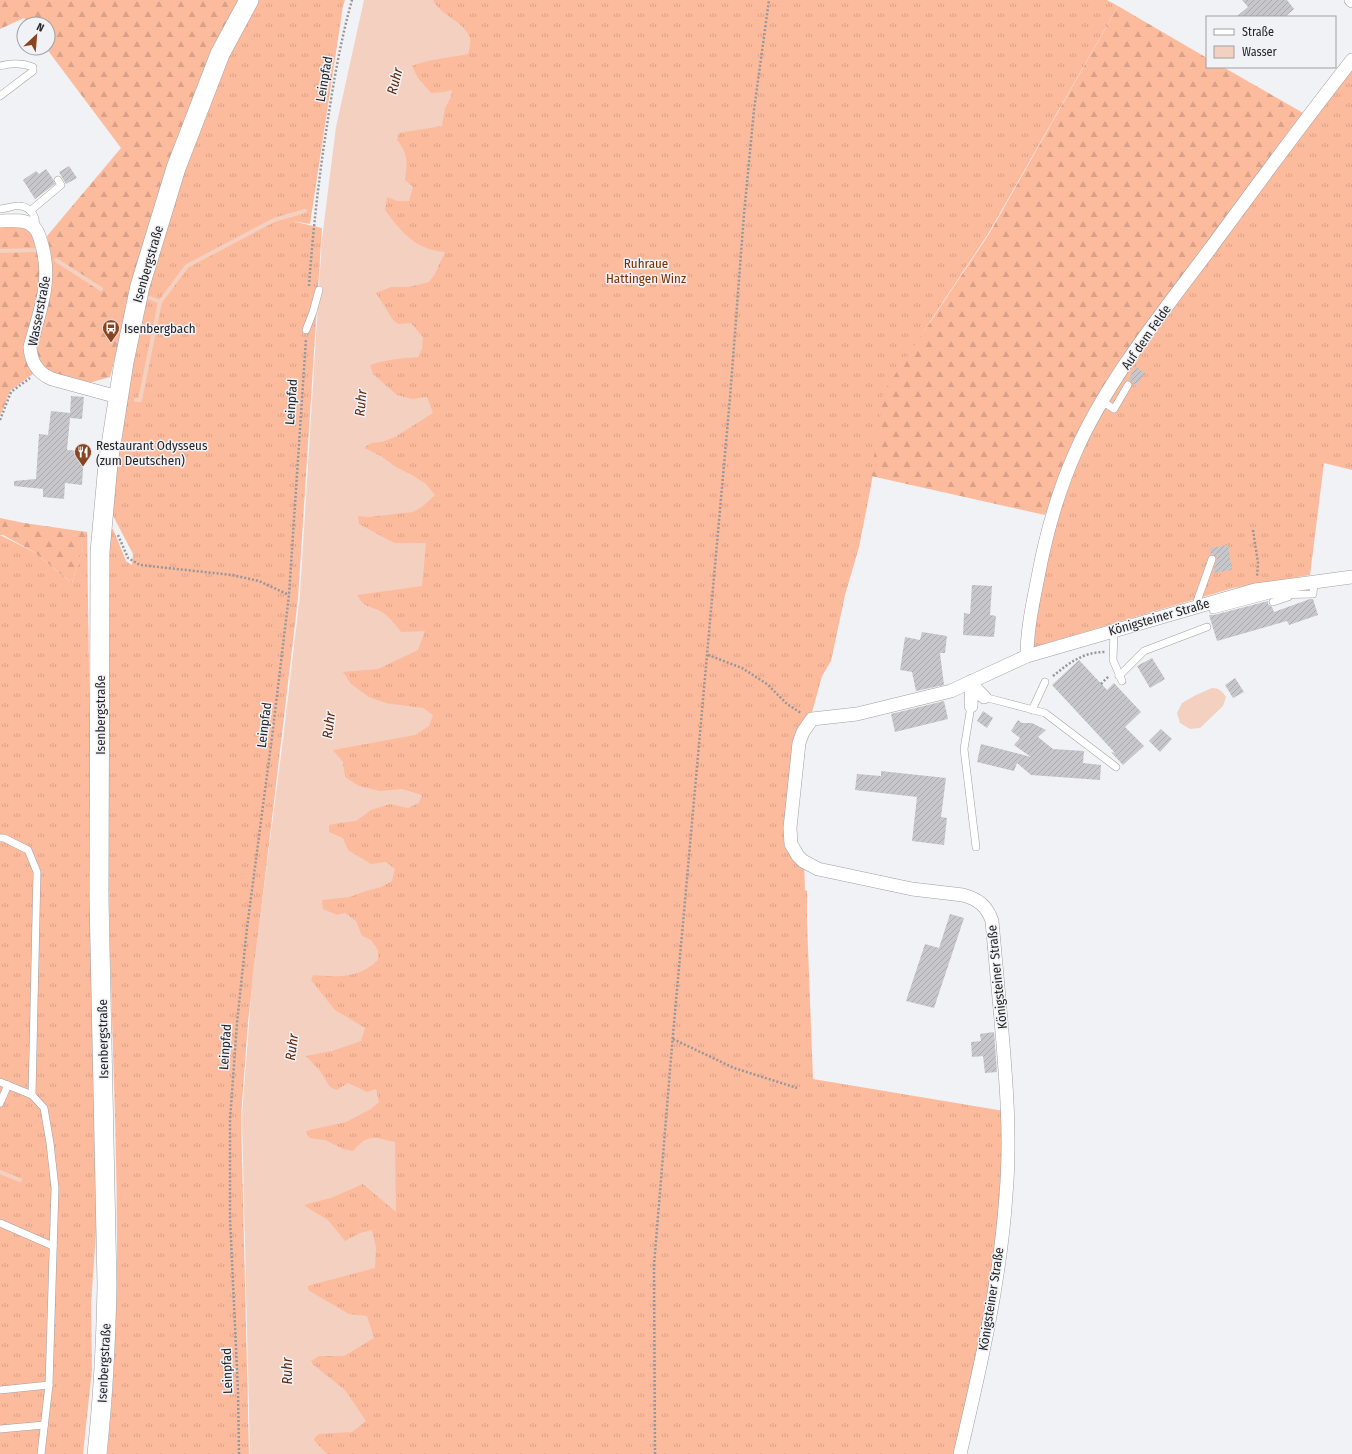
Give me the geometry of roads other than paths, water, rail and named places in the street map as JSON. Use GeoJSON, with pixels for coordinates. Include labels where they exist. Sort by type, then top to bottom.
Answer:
{"type":"FeatureCollection","features":[{"type":"Feature","properties":{"kind":"main road","name":"Isenbergstraße"},"geometry":{"type":"LineString","coordinates":[[97,1454],[106,1346],[107,1284],[99,898],[100,552],[108,464],[129,335],[140,286],[176,168],[220,54],[249,0]]}},
{"type":"Feature","properties":{"kind":"street","name":"Auf dem Felde"},"geometry":{"type":"LineString","coordinates":[[1027,656],[1028,631],[1039,570],[1056,502],[1076,450],[1102,401],[1138,346],[1308,116],[1352,60]]}},
{"type":"Feature","properties":{"kind":"street"},"geometry":{"type":"LineString","coordinates":[[0,221],[23,221],[35,227]]}},
{"type":"Feature","properties":{"kind":"street","name":"Wasserstraße"},"geometry":{"type":"LineString","coordinates":[[35,227],[42,244],[47,272],[46,286],[30,347],[32,359],[38,371],[52,380],[118,397]]}},
{"type":"Feature","properties":{"kind":"street","name":"Königsteiner Straße"},"geometry":{"type":"LineString","coordinates":[[960,1454],[985,1342],[996,1276],[1006,1195],[1008,1126],[1006,1075],[992,921],[990,914],[984,905],[971,897],[912,889],[818,869],[803,861],[794,850],[790,828],[799,742],[803,732],[812,719],[857,714],[951,691],[1027,656],[1194,607],[1255,590],[1352,577]]}},
{"type":"Feature","properties":{"kind":"street"},"geometry":{"type":"LineString","coordinates":[[972,682],[976,689],[984,697]]}},
{"type":"Feature","properties":{"kind":"street"},"geometry":{"type":"LineString","coordinates":[[971,706],[972,682]]}},
{"type":"Feature","properties":{"kind":"lane"},"geometry":{"type":"LineString","coordinates":[[0,66],[22,64],[33,67],[33,71],[0,96]]}},
{"type":"Feature","properties":{"kind":"lane"},"geometry":{"type":"LineString","coordinates":[[30,211],[61,185],[58,180]]}},
{"type":"Feature","properties":{"kind":"lane"},"geometry":{"type":"LineString","coordinates":[[0,209],[20,206],[30,211],[36,219],[35,227]]}},
{"type":"Feature","properties":{"kind":"lane"},"geometry":{"type":"LineString","coordinates":[[306,330],[319,290]]}},
{"type":"Feature","properties":{"kind":"lane"},"geometry":{"type":"LineString","coordinates":[[1102,401],[1114,409],[1128,385]]}},
{"type":"Feature","properties":{"kind":"lane"},"geometry":{"type":"LineString","coordinates":[[1194,607],[1212,558]]}},
{"type":"Feature","properties":{"kind":"lane"},"geometry":{"type":"LineString","coordinates":[[1213,610],[1270,595],[1313,594],[1314,582]]}},
{"type":"Feature","properties":{"kind":"lane"},"geometry":{"type":"LineString","coordinates":[[1273,602],[1296,595]]}},
{"type":"Feature","properties":{"kind":"lane"},"geometry":{"type":"LineString","coordinates":[[1114,630],[1114,665],[1121,679],[1144,651],[1207,627]]}},
{"type":"Feature","properties":{"kind":"lane"},"geometry":{"type":"LineString","coordinates":[[1032,710],[1045,682]]}},
{"type":"Feature","properties":{"kind":"lane"},"geometry":{"type":"LineString","coordinates":[[984,697],[1045,713],[1116,767]]}},
{"type":"Feature","properties":{"kind":"lane"},"geometry":{"type":"LineString","coordinates":[[971,706],[964,749],[976,847]]}},
{"type":"Feature","properties":{"kind":"lane"},"geometry":{"type":"LineString","coordinates":[[0,838],[4,838],[28,850],[37,872],[32,1096]]}},
{"type":"Feature","properties":{"kind":"lane"},"geometry":{"type":"LineString","coordinates":[[0,1082],[32,1096],[44,1108],[50,1143],[54,1188],[49,1385],[41,1454]]}},
{"type":"Feature","properties":{"kind":"lane"},"geometry":{"type":"LineString","coordinates":[[0,1103],[8,1086]]}},
{"type":"Feature","properties":{"kind":"lane"},"geometry":{"type":"LineString","coordinates":[[0,1222],[53,1246]]}},
{"type":"Feature","properties":{"kind":"lane"},"geometry":{"type":"LineString","coordinates":[[0,1390],[49,1385]]}},
{"type":"Feature","properties":{"kind":"lane"},"geometry":{"type":"LineString","coordinates":[[0,1429],[44,1425]]}},
{"type":"Feature","properties":{"kind":"water","name":"Ruhr"},"geometry":{"type":"Polygon","coordinates":[[[364,0],[433,0],[441,10],[463,27],[470,38],[468,54],[432,60],[412,66],[418,78],[431,93],[452,90],[451,97],[445,108],[442,126],[399,133],[397,140],[404,150],[406,159],[405,180],[413,187],[409,201],[397,201],[387,197],[385,210],[397,226],[417,244],[435,251],[445,252],[435,274],[429,282],[409,287],[391,287],[376,293],[393,320],[398,324],[411,323],[423,337],[422,349],[418,357],[370,365],[373,374],[397,395],[412,399],[427,397],[433,413],[395,437],[382,442],[371,443],[364,448],[381,456],[396,467],[426,484],[435,495],[423,506],[413,512],[368,517],[358,516],[359,524],[394,543],[426,543],[422,586],[357,595],[367,606],[386,615],[401,632],[425,631],[418,650],[378,669],[343,672],[351,684],[369,697],[386,703],[423,708],[433,715],[429,726],[415,735],[333,750],[343,762],[345,777],[359,786],[380,791],[402,789],[422,795],[419,803],[408,808],[390,804],[371,810],[356,821],[329,825],[329,832],[343,838],[348,850],[371,864],[386,862],[395,869],[392,881],[381,887],[350,897],[322,900],[323,909],[337,915],[345,913],[356,921],[362,936],[371,940],[378,950],[378,960],[363,971],[355,974],[339,976],[313,975],[311,980],[335,1010],[365,1028],[361,1041],[332,1051],[306,1056],[320,1071],[330,1087],[337,1090],[348,1083],[367,1092],[376,1089],[379,1102],[371,1109],[346,1122],[305,1131],[309,1138],[325,1140],[343,1149],[353,1151],[363,1141],[372,1138],[395,1142],[396,1212],[363,1184],[331,1198],[303,1205],[328,1220],[345,1241],[360,1233],[372,1230],[376,1248],[375,1268],[307,1286],[308,1290],[349,1314],[367,1316],[374,1338],[344,1356],[319,1356],[310,1362],[345,1390],[366,1421],[352,1432],[319,1434],[313,1439],[327,1454],[250,1454],[242,1116],[253,971],[300,595],[322,239],[336,127],[364,0]]]}},
{"type":"Feature","properties":{"kind":"water"},"geometry":{"type":"Polygon","coordinates":[[[1212,688],[1220,690],[1226,697],[1223,706],[1200,728],[1190,729],[1180,723],[1177,713],[1182,703],[1212,688]]]}},
{"type":"Feature","properties":{"kind":"waterway","name":"Isenbergbach"},"geometry":{"type":"LineString","coordinates":[[136,400],[140,400],[160,302],[187,266],[274,220],[305,211]]}},
{"type":"Feature","properties":{"kind":"waterway"},"geometry":{"type":"LineString","coordinates":[[0,251],[38,250]]}},
{"type":"Feature","properties":{"kind":"waterway"},"geometry":{"type":"LineString","coordinates":[[56,260],[101,289]]}},
{"type":"Feature","properties":{"kind":"waterway","name":"Isenbergbach"},"geometry":{"type":"LineString","coordinates":[[150,298],[160,302]]}},
{"type":"Feature","properties":{"kind":"waterway"},"geometry":{"type":"LineString","coordinates":[[0,1172],[20,1180]]}},
{"type":"Feature","properties":{"kind":"place","name":"Isenbergbach"},"geometry":{"type":"Point","coordinates":[111,343]}},
{"type":"Feature","properties":{"kind":"place","name":"Restaurant Odysseus (zum Deutschen)"},"geometry":{"type":"Point","coordinates":[83,467]}},
{"type":"Feature","properties":{"kind":"park label","name":"Ruhraue Hattingen Winz"},"geometry":{"type":"Point","coordinates":[646,270]}}]}
